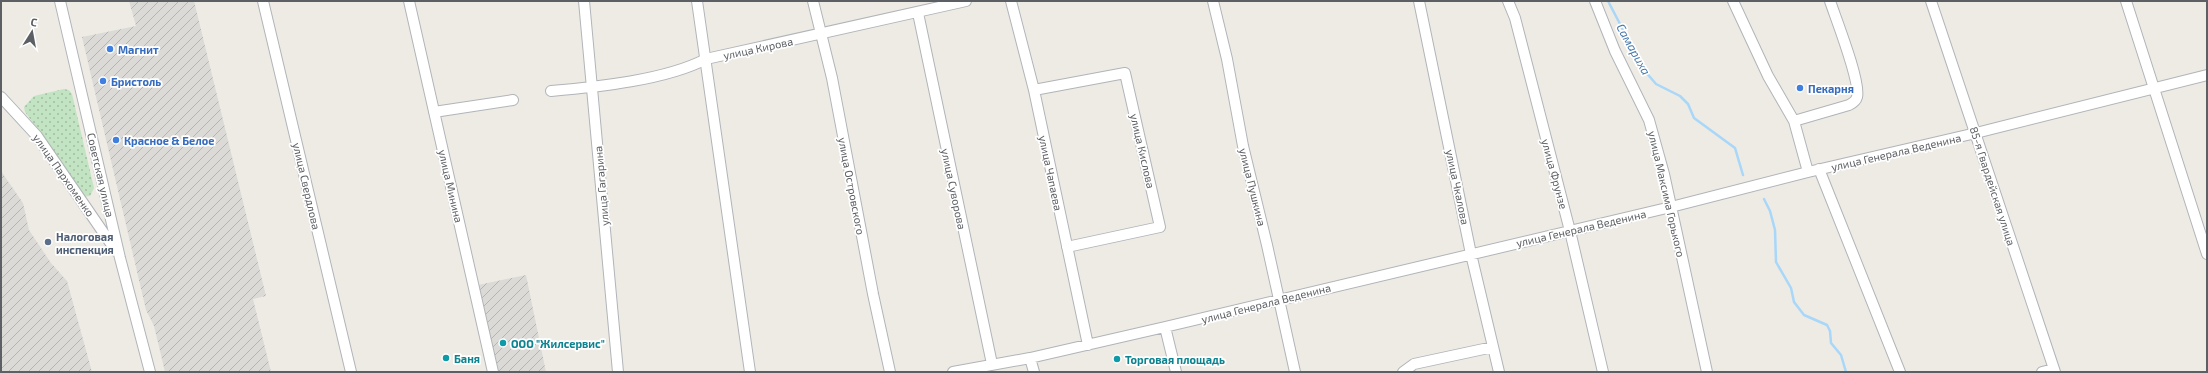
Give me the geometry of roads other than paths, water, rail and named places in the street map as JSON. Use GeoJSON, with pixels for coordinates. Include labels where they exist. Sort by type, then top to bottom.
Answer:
{"type":"FeatureCollection","features":[{"type":"Feature","properties":{"kind":"street","name":"Советская улица"},"geometry":{"type":"LineString","coordinates":[[60,1],[120,258],[150,372]]}},
{"type":"Feature","properties":{"kind":"street","name":"улица Свердлова"},"geometry":{"type":"LineString","coordinates":[[262,1],[351,372]]}},
{"type":"Feature","properties":{"kind":"street","name":"улица Минина"},"geometry":{"type":"LineString","coordinates":[[409,1],[493,372]]}},
{"type":"Feature","properties":{"kind":"street","name":"улица Гагарина"},"geometry":{"type":"LineString","coordinates":[[584,1],[618,372]]}},
{"type":"Feature","properties":{"kind":"street"},"geometry":{"type":"LineString","coordinates":[[697,1],[750,372]]}},
{"type":"Feature","properties":{"kind":"street","name":"улица Островского"},"geometry":{"type":"LineString","coordinates":[[813,1],[832,78],[871,286],[890,372]]}},
{"type":"Feature","properties":{"kind":"street","name":"улица Кирова"},"geometry":{"type":"LineString","coordinates":[[551,91],[592,88],[680,70],[706,59],[918,13],[966,1]]}},
{"type":"Feature","properties":{"kind":"street","name":"улица Чапаева"},"geometry":{"type":"LineString","coordinates":[[1012,1],[1034,90],[1088,345]]}},
{"type":"Feature","properties":{"kind":"street","name":"улица Пушкина"},"geometry":{"type":"LineString","coordinates":[[1213,1],[1227,59],[1243,146],[1295,372]]}},
{"type":"Feature","properties":{"kind":"street","name":"улица Фрунзе"},"geometry":{"type":"LineString","coordinates":[[1508,1],[1515,18],[1570,231],[1603,372]]}},
{"type":"Feature","properties":{"kind":"street","name":"улица Максима Горького"},"geometry":{"type":"LineString","coordinates":[[1595,1],[1615,51],[1649,120],[1664,174],[1707,372]]}},
{"type":"Feature","properties":{"kind":"street"},"geometry":{"type":"LineString","coordinates":[[1733,1],[1768,76],[1794,121],[1808,172]]}},
{"type":"Feature","properties":{"kind":"street"},"geometry":{"type":"LineString","coordinates":[[1794,121],[1856,102],[1858,89],[1830,1]]}},
{"type":"Feature","properties":{"kind":"street","name":"85-я Гвардейская улица"},"geometry":{"type":"LineString","coordinates":[[1931,1],[2054,370]]}},
{"type":"Feature","properties":{"kind":"street"},"geometry":{"type":"LineString","coordinates":[[2126,1],[2207,254]]}},
{"type":"Feature","properties":{"kind":"street","name":"улица Чкалова"},"geometry":{"type":"LineString","coordinates":[[1422,2],[1471,254],[1499,372]]}},
{"type":"Feature","properties":{"kind":"street","name":"улица Суворова"},"geometry":{"type":"LineString","coordinates":[[918,13],[992,364]]}},
{"type":"Feature","properties":{"kind":"street","name":"улица Кислова"},"geometry":{"type":"LineString","coordinates":[[1034,90],[1125,73],[1160,227],[1067,248]]}},
{"type":"Feature","properties":{"kind":"street","name":"улица Генерала Веденина"},"geometry":{"type":"LineString","coordinates":[[953,372],[1030,358],[1166,328],[1279,299],[1671,207],[1819,169],[1976,133],[2207,75]]}},
{"type":"Feature","properties":{"kind":"street","name":"улица Пархоменко"},"geometry":{"type":"LineString","coordinates":[[1,97],[37,136],[120,258]]}},
{"type":"Feature","properties":{"kind":"street"},"geometry":{"type":"LineString","coordinates":[[434,112],[513,100]]}},
{"type":"Feature","properties":{"kind":"street"},"geometry":{"type":"LineString","coordinates":[[1819,169],[1900,372]]}},
{"type":"Feature","properties":{"kind":"street"},"geometry":{"type":"LineString","coordinates":[[1166,328],[1176,372]]}},
{"type":"Feature","properties":{"kind":"street"},"geometry":{"type":"LineString","coordinates":[[1403,372],[1414,364],[1493,347]]}},
{"type":"Feature","properties":{"kind":"street"},"geometry":{"type":"LineString","coordinates":[[1030,358],[1034,372]]}},
{"type":"Feature","properties":{"kind":"street"},"geometry":{"type":"LineString","coordinates":[[2042,372],[2054,370]]}},
{"type":"Feature","properties":{"kind":"waterway","name":"Самариха"},"geometry":{"type":"LineString","coordinates":[[1608,1],[1644,70],[1656,84],[1680,96],[1688,104],[1694,118],[1735,148],[1743,175]]}},
{"type":"Feature","properties":{"kind":"waterway","name":"Самариха"},"geometry":{"type":"LineString","coordinates":[[1764,199],[1770,211],[1775,230],[1776,262],[1791,288],[1794,302],[1804,315],[1827,325],[1830,331],[1831,343],[1841,355],[1846,372]]}},
{"type":"Feature","properties":{"kind":"place","name":"Магнит"},"geometry":{"type":"Point","coordinates":[110,49]}},
{"type":"Feature","properties":{"kind":"place","name":"Бристоль"},"geometry":{"type":"Point","coordinates":[103,81]}},
{"type":"Feature","properties":{"kind":"place","name":"Пекарня"},"geometry":{"type":"Point","coordinates":[1800,88]}},
{"type":"Feature","properties":{"kind":"place","name":"Красное & Белое"},"geometry":{"type":"Point","coordinates":[116,140]}},
{"type":"Feature","properties":{"kind":"place","name":"Налоговая инспекция"},"geometry":{"type":"Point","coordinates":[48,242]}},
{"type":"Feature","properties":{"kind":"place","name":"ООО \"Жилсервис\""},"geometry":{"type":"Point","coordinates":[503,343]}},
{"type":"Feature","properties":{"kind":"place","name":"Баня"},"geometry":{"type":"Point","coordinates":[446,358]}},
{"type":"Feature","properties":{"kind":"place","name":"Торговая площадь"},"geometry":{"type":"Point","coordinates":[1117,359]}}]}
